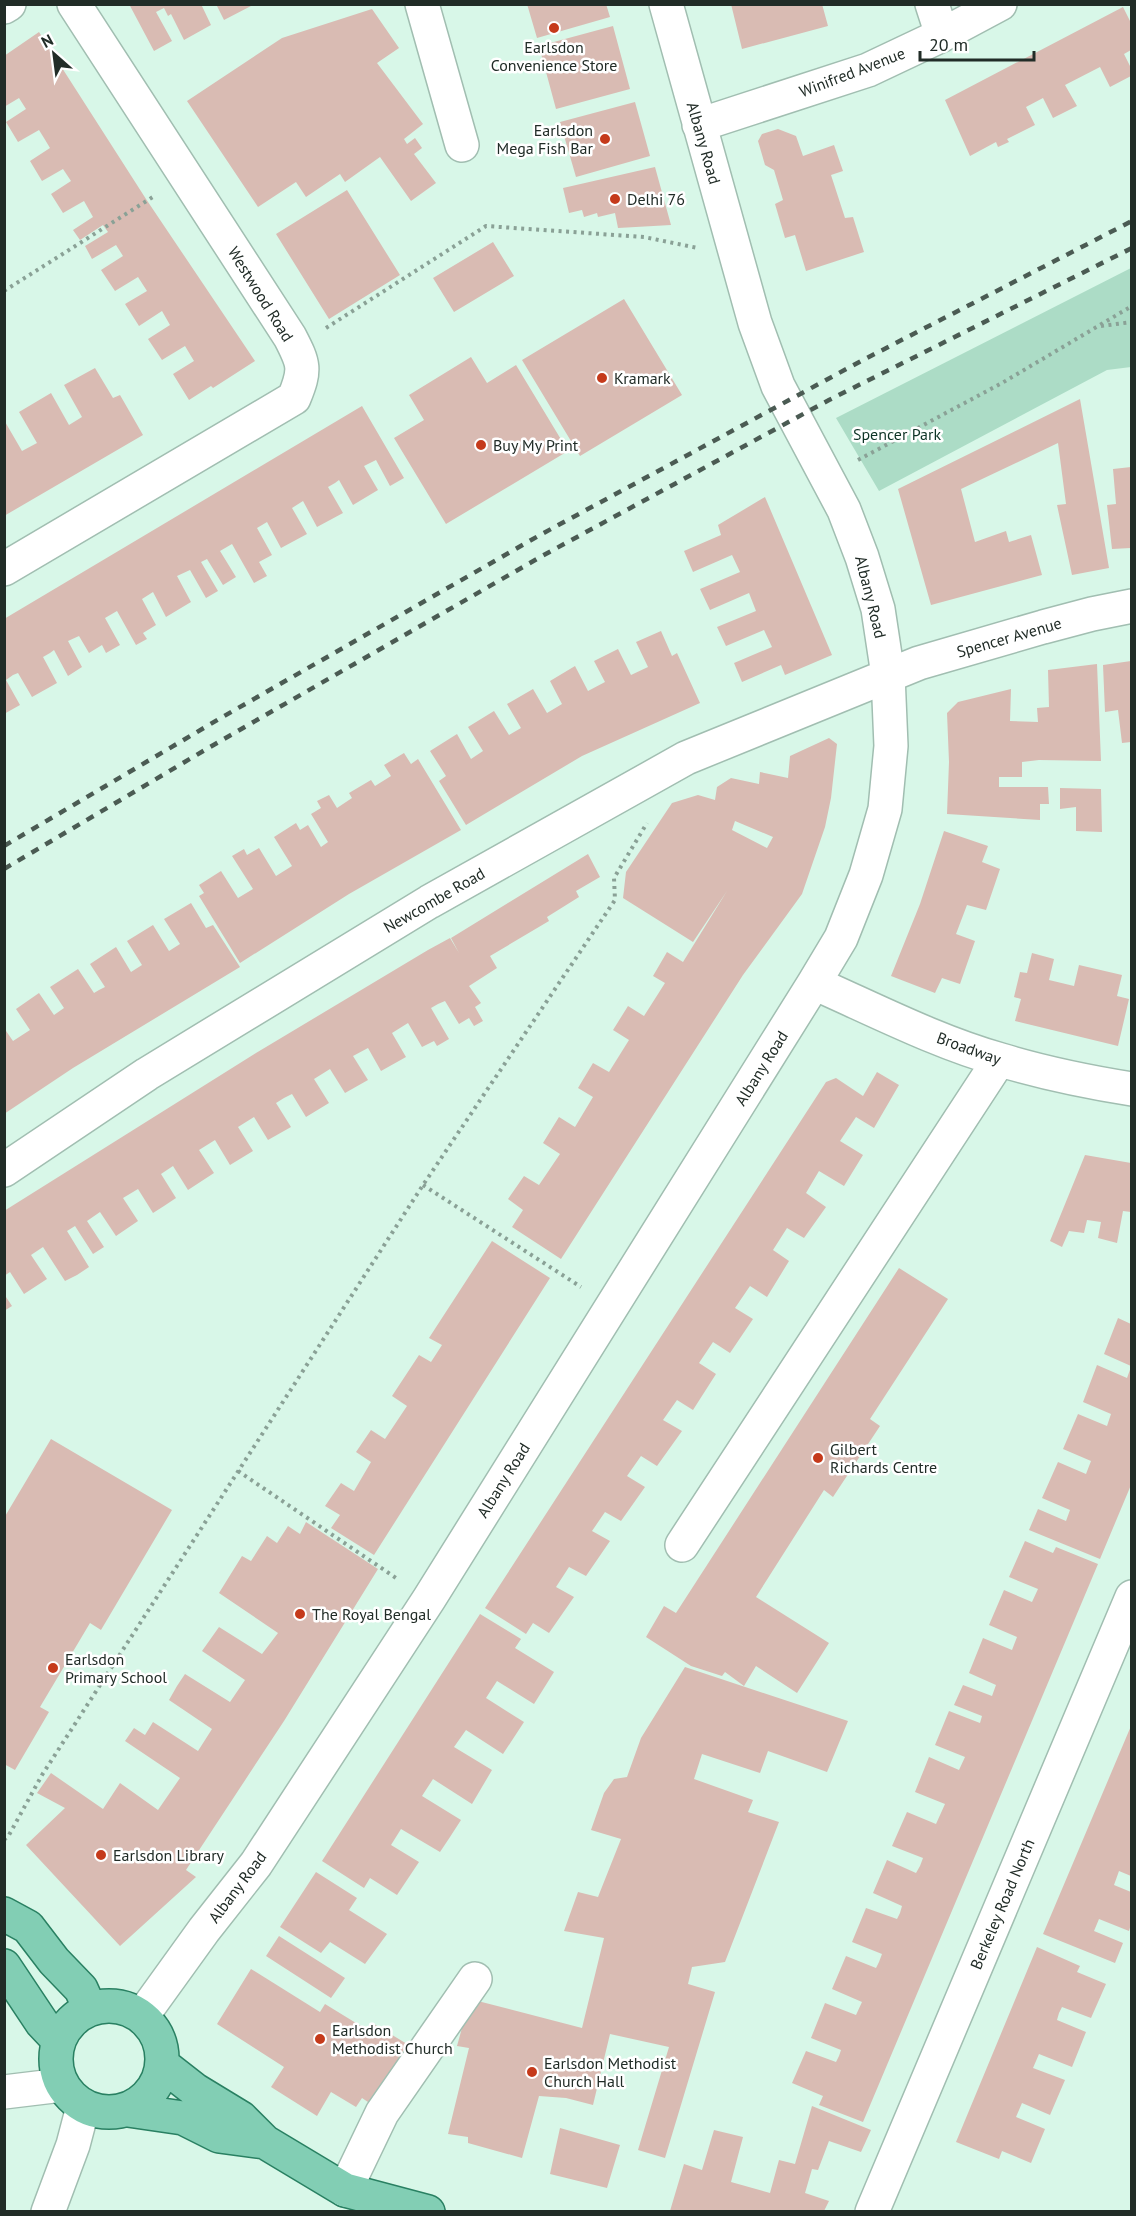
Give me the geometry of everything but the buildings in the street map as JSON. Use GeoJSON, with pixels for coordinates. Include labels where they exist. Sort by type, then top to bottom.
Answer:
{"type":"FeatureCollection","features":[{"type":"Feature","properties":{"kind":"main road"},"geometry":{"type":"LineString","coordinates":[[4,1914],[28,1927],[81,1989],[90,2009]]}},
{"type":"Feature","properties":{"kind":"main road"},"geometry":{"type":"LineString","coordinates":[[4,1966],[42,2023],[59,2041]]}},
{"type":"Feature","properties":{"kind":"main road"},"geometry":{"type":"LineString","coordinates":[[128,2110],[151,2090],[163,2065],[157,2034],[142,2016],[123,2007],[102,2006],[90,2009],[69,2024],[59,2041],[55,2060],[57,2073],[72,2096],[99,2112],[116,2113],[128,2110],[183,2118],[219,2136],[266,2142]]}},
{"type":"Feature","properties":{"kind":"main road"},"geometry":{"type":"LineString","coordinates":[[163,2065],[195,2090],[241,2118],[266,2142],[345,2190],[428,2211]]}},
{"type":"Feature","properties":{"kind":"street"},"geometry":{"type":"LineString","coordinates":[[4,8],[9,4]]}},
{"type":"Feature","properties":{"kind":"street","name":"Westwood Road"},"geometry":{"type":"LineString","coordinates":[[4,568],[294,398],[303,374],[296,348],[74,4]]}},
{"type":"Feature","properties":{"kind":"street"},"geometry":{"type":"LineString","coordinates":[[422,4],[462,145]]}},
{"type":"Feature","properties":{"kind":"street","name":"Albany Road"},"geometry":{"type":"LineString","coordinates":[[142,2016],[204,1930],[256,1864],[429,1599],[814,983],[841,938],[866,875],[885,809],[891,746],[888,675],[878,609],[862,556],[844,510],[770,367],[755,323],[666,4]]}},
{"type":"Feature","properties":{"kind":"street"},"geometry":{"type":"LineString","coordinates":[[932,4],[942,35]]}},
{"type":"Feature","properties":{"kind":"street","name":"Winifred Avenue"},"geometry":{"type":"LineString","coordinates":[[699,125],[868,70],[1000,4]]}},
{"type":"Feature","properties":{"kind":"street","name":"Spencer Avenue"},"geometry":{"type":"LineString","coordinates":[[888,675],[919,663],[981,645],[1092,614],[1131,606]]}},
{"type":"Feature","properties":{"kind":"street","name":"Newcombe Road"},"geometry":{"type":"LineString","coordinates":[[4,1170],[147,1074],[480,873],[686,758],[888,675]]}},
{"type":"Feature","properties":{"kind":"street","name":"Broadway"},"geometry":{"type":"LineString","coordinates":[[814,983],[945,1040],[999,1060],[1054,1074],[1131,1089]]}},
{"type":"Feature","properties":{"kind":"street"},"geometry":{"type":"LineString","coordinates":[[682,1545],[999,1060]]}},
{"type":"Feature","properties":{"kind":"street","name":"Berkeley Road North"},"geometry":{"type":"LineString","coordinates":[[872,2211],[1129,1610]]}},
{"type":"Feature","properties":{"kind":"street"},"geometry":{"type":"LineString","coordinates":[[345,2190],[382,2113],[475,1979]]}},
{"type":"Feature","properties":{"kind":"street"},"geometry":{"type":"LineString","coordinates":[[4,2092],[72,2096],[73,2145],[48,2211]]}},
{"type":"Feature","properties":{"kind":"path"},"geometry":{"type":"LineString","coordinates":[[4,291],[186,177]]}},
{"type":"Feature","properties":{"kind":"path"},"geometry":{"type":"LineString","coordinates":[[296,348],[486,226],[644,237],[681,244]]}},
{"type":"Feature","properties":{"kind":"path"},"geometry":{"type":"LineString","coordinates":[[824,473],[860,459],[1002,383],[1131,306]]}},
{"type":"Feature","properties":{"kind":"path"},"geometry":{"type":"LineString","coordinates":[[1097,326],[1131,322]]}},
{"type":"Feature","properties":{"kind":"path"},"geometry":{"type":"LineString","coordinates":[[4,1840],[42,1775],[423,1185],[615,900],[614,878],[650,818]]}},
{"type":"Feature","properties":{"kind":"path"},"geometry":{"type":"LineString","coordinates":[[423,1185],[612,1307]]}},
{"type":"Feature","properties":{"kind":"path"},"geometry":{"type":"LineString","coordinates":[[238,1471],[429,1599]]}},
{"type":"Feature","properties":{"kind":"green space","name":"Spencer Park"},"geometry":{"type":"Polygon","coordinates":[[[1131,268],[1131,367],[1107,370],[879,491],[836,418],[1131,268]]]}},
{"type":"Feature","properties":{"kind":"railway"},"geometry":{"type":"LineString","coordinates":[[4,846],[219,719],[540,535],[863,360],[1132,221]]}},
{"type":"Feature","properties":{"kind":"railway"},"geometry":{"type":"LineString","coordinates":[[4,869],[210,747],[542,556],[829,400],[1132,248]]}},
{"type":"Feature","properties":{"kind":"place","name":"Earlsdon Convenience Store"},"geometry":{"type":"Point","coordinates":[554,28]}},
{"type":"Feature","properties":{"kind":"place","name":"Earlsdon Mega Fish Bar"},"geometry":{"type":"Point","coordinates":[605,139]}},
{"type":"Feature","properties":{"kind":"place","name":"Delhi 76"},"geometry":{"type":"Point","coordinates":[615,199]}},
{"type":"Feature","properties":{"kind":"place","name":"Kramark"},"geometry":{"type":"Point","coordinates":[602,378]}},
{"type":"Feature","properties":{"kind":"place","name":"Buy My Print"},"geometry":{"type":"Point","coordinates":[481,445]}},
{"type":"Feature","properties":{"kind":"place","name":"Gilbert Richards Centre"},"geometry":{"type":"Point","coordinates":[818,1458]}},
{"type":"Feature","properties":{"kind":"place","name":"The Royal Bengal"},"geometry":{"type":"Point","coordinates":[300,1614]}},
{"type":"Feature","properties":{"kind":"place","name":"Earlsdon Primary School"},"geometry":{"type":"Point","coordinates":[53,1668]}},
{"type":"Feature","properties":{"kind":"place","name":"Earlsdon Library"},"geometry":{"type":"Point","coordinates":[101,1855]}},
{"type":"Feature","properties":{"kind":"place","name":"Earlsdon Methodist Church"},"geometry":{"type":"Point","coordinates":[320,2039]}},
{"type":"Feature","properties":{"kind":"place","name":"Earlsdon Methodist Church Hall"},"geometry":{"type":"Point","coordinates":[532,2072]}}]}
